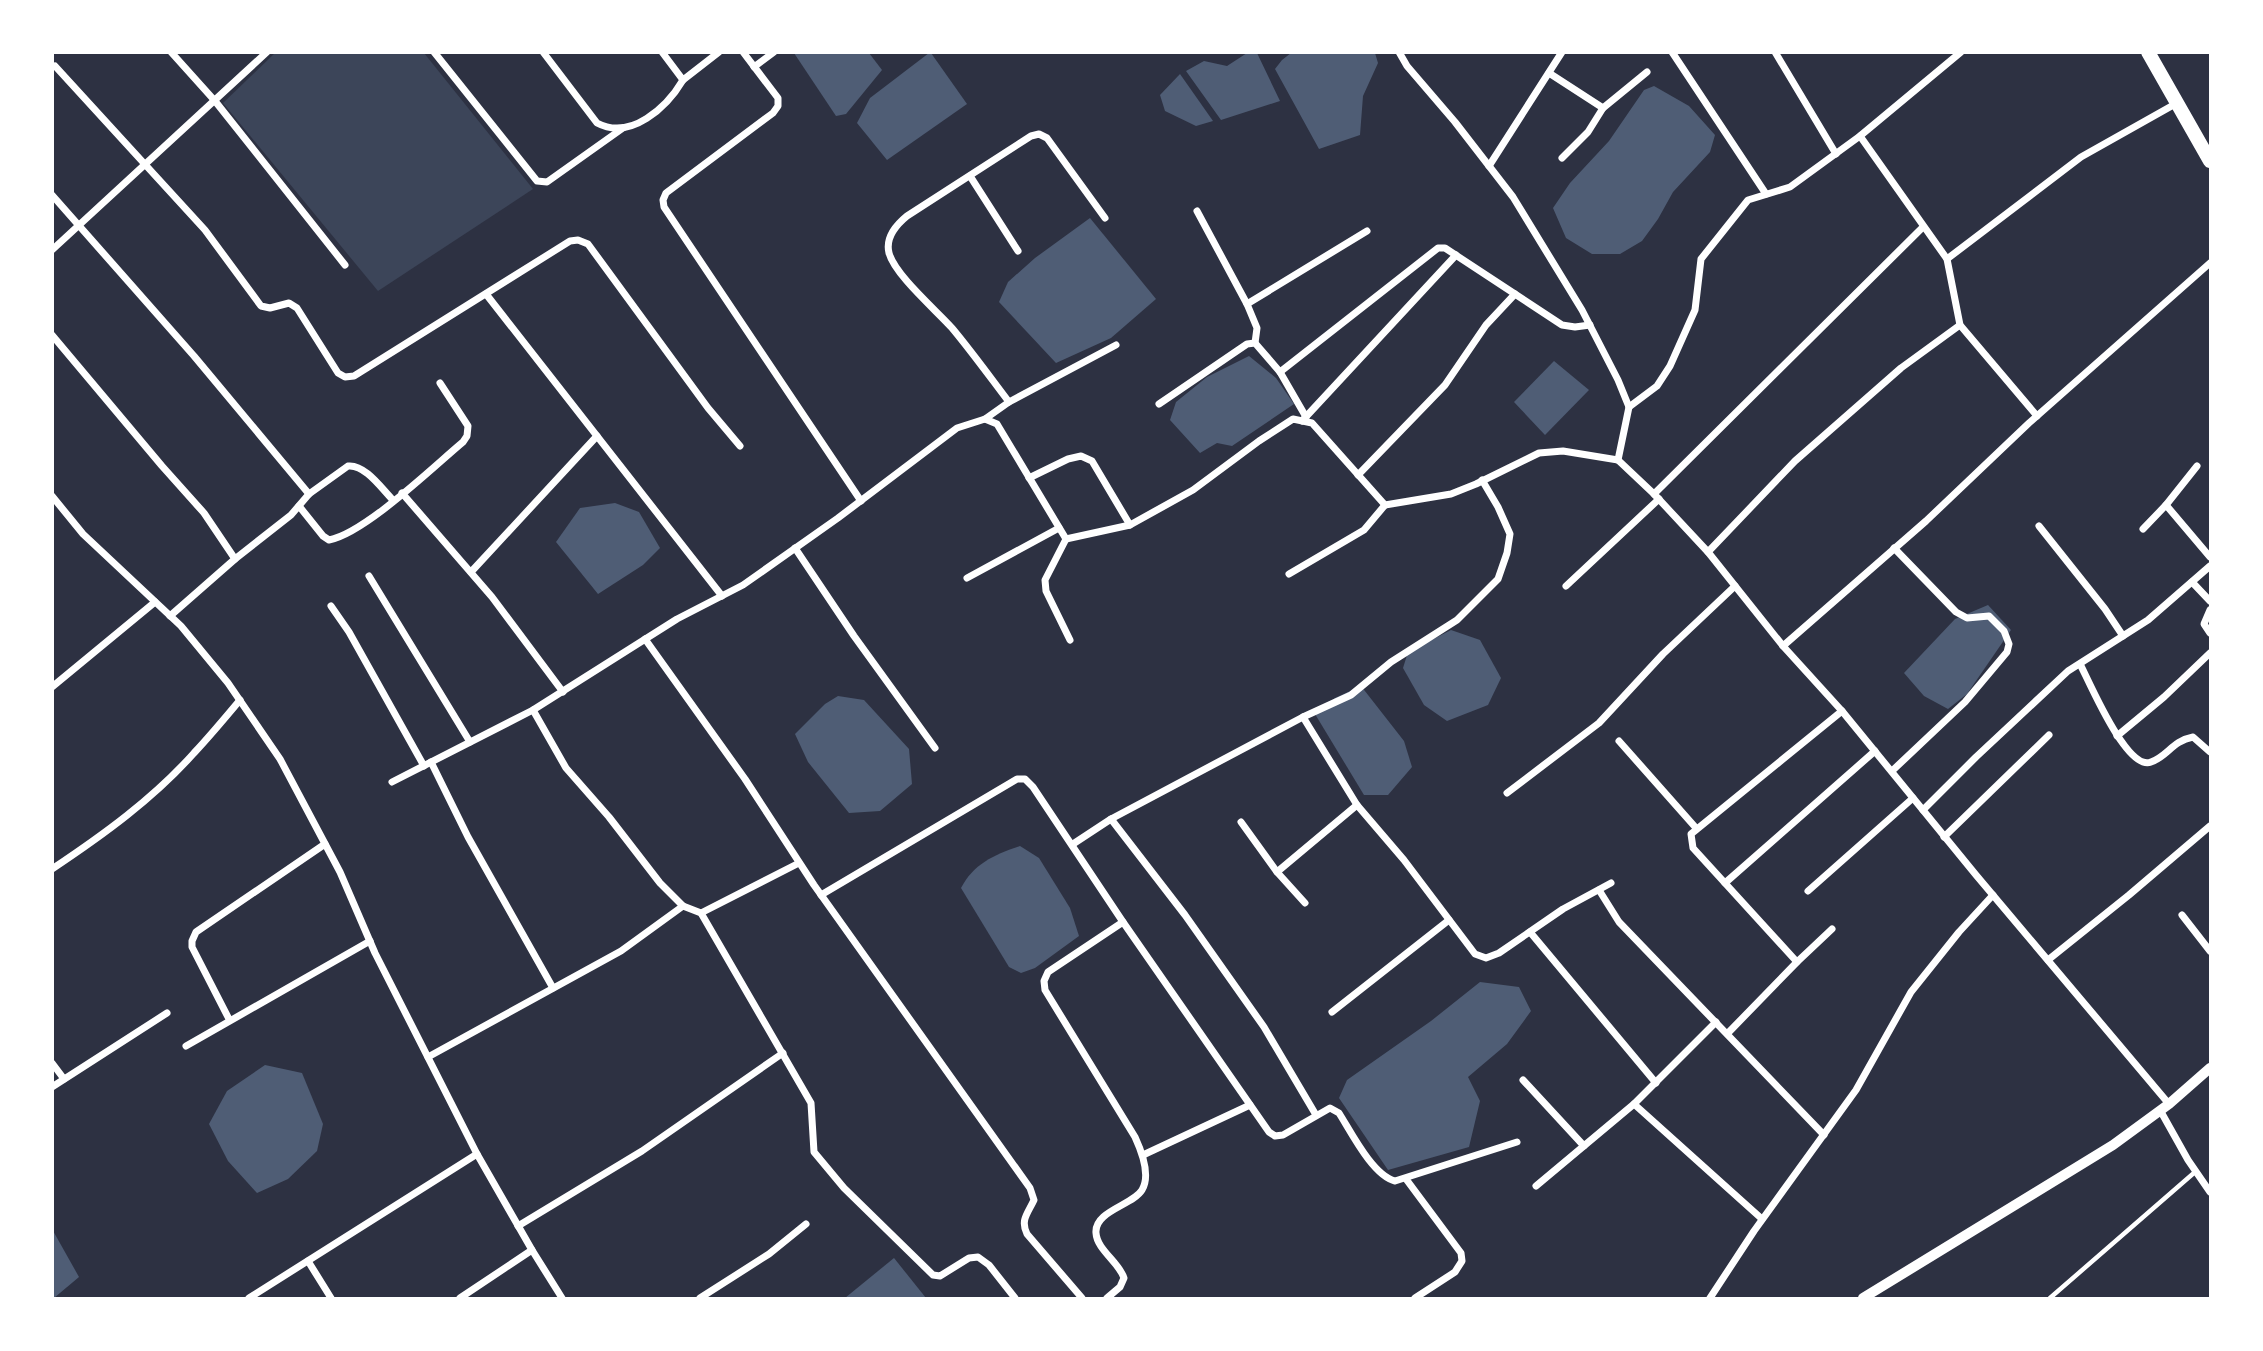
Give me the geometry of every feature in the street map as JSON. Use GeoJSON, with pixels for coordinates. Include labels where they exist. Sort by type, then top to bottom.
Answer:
{"type":"FeatureCollection","features":[{"type":"Feature","properties":{"kind":"main road"},"geometry":{"type":"LineString","coordinates":[[2148,52],[2210,161]]}},
{"type":"Feature","properties":{"kind":"street"},"geometry":{"type":"LineString","coordinates":[[171,52],[215,101],[345,265]]}},
{"type":"Feature","properties":{"kind":"street"},"geometry":{"type":"LineString","coordinates":[[52,250],[267,52]]}},
{"type":"Feature","properties":{"kind":"street"},"geometry":{"type":"LineString","coordinates":[[434,52],[537,181],[547,181],[623,128],[647,119],[663,107],[683,80],[719,52]]}},
{"type":"Feature","properties":{"kind":"street"},"geometry":{"type":"LineString","coordinates":[[543,52],[597,123],[606,128],[623,128]]}},
{"type":"Feature","properties":{"kind":"street"},"geometry":{"type":"LineString","coordinates":[[662,52],[683,80]]}},
{"type":"Feature","properties":{"kind":"street"},"geometry":{"type":"LineString","coordinates":[[743,52],[778,98],[778,106],[773,113],[666,192],[664,207],[860,501]]}},
{"type":"Feature","properties":{"kind":"street"},"geometry":{"type":"LineString","coordinates":[[754,67],[774,52]]}},
{"type":"Feature","properties":{"kind":"street"},"geometry":{"type":"LineString","coordinates":[[1399,52],[1407,66],[1489,166],[1528,219],[1590,325],[1629,407],[1618,460]]}},
{"type":"Feature","properties":{"kind":"street"},"geometry":{"type":"LineString","coordinates":[[1489,166],[1562,52]]}},
{"type":"Feature","properties":{"kind":"street"},"geometry":{"type":"LineString","coordinates":[[1672,52],[1766,194]]}},
{"type":"Feature","properties":{"kind":"street"},"geometry":{"type":"LineString","coordinates":[[1776,52],[1836,154]]}},
{"type":"Feature","properties":{"kind":"street"},"geometry":{"type":"LineString","coordinates":[[1629,407],[1657,386],[1670,366],[1695,310],[1701,259],[1748,200],[1790,187],[1860,136],[1961,52]]}},
{"type":"Feature","properties":{"kind":"street"},"geometry":{"type":"LineString","coordinates":[[55,66],[205,230],[261,306],[270,308],[289,303],[297,308],[338,373],[345,377],[354,376],[570,241],[578,240],[588,244],[708,408],[740,446]]}},
{"type":"Feature","properties":{"kind":"street"},"geometry":{"type":"LineString","coordinates":[[1562,158],[1588,132],[1603,108],[1647,72]]}},
{"type":"Feature","properties":{"kind":"street"},"geometry":{"type":"LineString","coordinates":[[1549,73],[1603,108]]}},
{"type":"Feature","properties":{"kind":"street"},"geometry":{"type":"LineString","coordinates":[[1947,259],[2081,158],[2178,103]]}},
{"type":"Feature","properties":{"kind":"street"},"geometry":{"type":"LineString","coordinates":[[1009,402],[951,327],[896,267],[889,252],[889,241],[894,227],[1031,136],[1039,134],[1047,138],[1105,218]]}},
{"type":"Feature","properties":{"kind":"street"},"geometry":{"type":"LineString","coordinates":[[1860,136],[1947,259],[1960,325],[2037,416]]}},
{"type":"Feature","properties":{"kind":"street"},"geometry":{"type":"LineString","coordinates":[[970,176],[1018,251]]}},
{"type":"Feature","properties":{"kind":"street"},"geometry":{"type":"LineString","coordinates":[[52,195],[309,494]]}},
{"type":"Feature","properties":{"kind":"street"},"geometry":{"type":"LineString","coordinates":[[1197,211],[1247,304],[1257,328],[1255,343],[1280,372],[1304,419]]}},
{"type":"Feature","properties":{"kind":"street"},"geometry":{"type":"LineString","coordinates":[[1566,586],[1923,227]]}},
{"type":"Feature","properties":{"kind":"street"},"geometry":{"type":"LineString","coordinates":[[1247,304],[1367,231]]}},
{"type":"Feature","properties":{"kind":"street"},"geometry":{"type":"LineString","coordinates":[[1280,372],[1433,250],[1445,248],[1562,324],[1575,327],[1590,325]]}},
{"type":"Feature","properties":{"kind":"street"},"geometry":{"type":"LineString","coordinates":[[1304,419],[1456,256]]}},
{"type":"Feature","properties":{"kind":"street"},"geometry":{"type":"LineString","coordinates":[[1783,646],[2210,263]]}},
{"type":"Feature","properties":{"kind":"street"},"geometry":{"type":"LineString","coordinates":[[486,294],[722,596]]}},
{"type":"Feature","properties":{"kind":"street"},"geometry":{"type":"LineString","coordinates":[[1357,475],[1446,385],[1486,325],[1515,294]]}},
{"type":"Feature","properties":{"kind":"street"},"geometry":{"type":"LineString","coordinates":[[1708,552],[1794,461],[1901,368],[1960,325]]}},
{"type":"Feature","properties":{"kind":"street"},"geometry":{"type":"LineString","coordinates":[[52,335],[204,513],[236,559]]}},
{"type":"Feature","properties":{"kind":"street"},"geometry":{"type":"LineString","coordinates":[[1159,404],[1247,344],[1255,343]]}},
{"type":"Feature","properties":{"kind":"street"},"geometry":{"type":"LineString","coordinates":[[392,782],[533,710],[677,619],[743,585],[957,428],[985,419],[1009,402],[1116,345]]}},
{"type":"Feature","properties":{"kind":"street"},"geometry":{"type":"LineString","coordinates":[[299,506],[323,536],[330,540],[360,526],[402,494],[467,436],[468,426],[440,383]]}},
{"type":"Feature","properties":{"kind":"street"},"geometry":{"type":"LineString","coordinates":[[985,419],[997,424],[1066,539]]}},
{"type":"Feature","properties":{"kind":"street"},"geometry":{"type":"LineString","coordinates":[[1066,539],[1130,525],[1193,490],[1259,440],[1293,419],[1304,419],[1312,423],[1385,505]]}},
{"type":"Feature","properties":{"kind":"street"},"geometry":{"type":"LineString","coordinates":[[471,572],[597,436]]}},
{"type":"Feature","properties":{"kind":"street"},"geometry":{"type":"LineString","coordinates":[[1289,574],[1364,530],[1385,505],[1451,494],[1539,453],[1563,451],[1618,460],[1708,552],[1783,646],[1842,711],[2048,960],[2165,1107],[2195,1172],[2210,1192]]}},
{"type":"Feature","properties":{"kind":"street"},"geometry":{"type":"LineString","coordinates":[[1029,478],[1068,459],[1081,456],[1092,461],[1130,525]]}},
{"type":"Feature","properties":{"kind":"street"},"geometry":{"type":"LineString","coordinates":[[170,616],[291,515],[309,494],[348,466],[355,465],[393,500]]}},
{"type":"Feature","properties":{"kind":"street"},"geometry":{"type":"LineString","coordinates":[[2143,529],[2197,466]]}},
{"type":"Feature","properties":{"kind":"street"},"geometry":{"type":"LineString","coordinates":[[1073,844],[1111,819],[1303,717],[1351,695],[1391,662],[1457,620],[1498,579],[1507,553],[1510,534],[1482,480]]}},
{"type":"Feature","properties":{"kind":"street"},"geometry":{"type":"LineString","coordinates":[[402,494],[492,597],[563,691]]}},
{"type":"Feature","properties":{"kind":"street"},"geometry":{"type":"LineString","coordinates":[[52,496],[83,534],[189,636],[240,700],[280,758],[477,1154],[561,1298]]}},
{"type":"Feature","properties":{"kind":"street"},"geometry":{"type":"LineString","coordinates":[[2166,505],[2210,557]]}},
{"type":"Feature","properties":{"kind":"street"},"geometry":{"type":"LineString","coordinates":[[2039,526],[2123,636]]}},
{"type":"Feature","properties":{"kind":"street"},"geometry":{"type":"LineString","coordinates":[[967,578],[1059,528]]}},
{"type":"Feature","properties":{"kind":"street"},"geometry":{"type":"LineString","coordinates":[[1066,539],[1045,580],[1046,590],[1070,640]]}},
{"type":"Feature","properties":{"kind":"street"},"geometry":{"type":"LineString","coordinates":[[795,548],[934,748]]}},
{"type":"Feature","properties":{"kind":"street"},"geometry":{"type":"LineString","coordinates":[[1892,771],[1965,702],[2007,652],[2009,643],[2004,631],[1989,617],[1967,618],[1956,612],[1894,548]]}},
{"type":"Feature","properties":{"kind":"street"},"geometry":{"type":"LineString","coordinates":[[1923,810],[2052,685],[2148,620],[2210,566]]}},
{"type":"Feature","properties":{"kind":"street"},"geometry":{"type":"LineString","coordinates":[[369,576],[470,742]]}},
{"type":"Feature","properties":{"kind":"street"},"geometry":{"type":"LineString","coordinates":[[2192,582],[2210,601]]}},
{"type":"Feature","properties":{"kind":"street"},"geometry":{"type":"LineString","coordinates":[[1507,793],[1599,723],[1663,654],[1735,586]]}},
{"type":"Feature","properties":{"kind":"street"},"geometry":{"type":"LineString","coordinates":[[52,687],[155,602]]}},
{"type":"Feature","properties":{"kind":"street"},"geometry":{"type":"LineString","coordinates":[[331,606],[427,764],[553,988]]}},
{"type":"Feature","properties":{"kind":"street"},"geometry":{"type":"LineString","coordinates":[[2210,610],[2204,624],[2210,633]]}},
{"type":"Feature","properties":{"kind":"street"},"geometry":{"type":"LineString","coordinates":[[645,639],[746,779],[821,895],[1030,1188],[1034,1200],[1024,1217],[1023,1226],[1082,1298]]}},
{"type":"Feature","properties":{"kind":"street"},"geometry":{"type":"LineString","coordinates":[[2117,736],[2164,697],[2210,653]]}},
{"type":"Feature","properties":{"kind":"street"},"geometry":{"type":"LineString","coordinates":[[2080,664],[2117,736],[2136,759],[2151,763],[2181,739],[2193,737],[2210,752]]}},
{"type":"Feature","properties":{"kind":"street"},"geometry":{"type":"LineString","coordinates":[[52,869],[99,838],[158,789],[194,755],[240,700]]}},
{"type":"Feature","properties":{"kind":"street"},"geometry":{"type":"LineString","coordinates":[[533,710],[566,768],[609,817],[660,883],[682,906],[701,913],[811,1103],[814,1152],[845,1188],[933,1275],[940,1276],[969,1258],[978,1258],[989,1265],[1015,1298]]}},
{"type":"Feature","properties":{"kind":"street"},"geometry":{"type":"LineString","coordinates":[[1797,962],[1693,848],[1691,834],[1842,711]]}},
{"type":"Feature","properties":{"kind":"street"},"geometry":{"type":"LineString","coordinates":[[1303,717],[1357,805],[1405,860],[1475,954],[1486,958],[1499,953],[1563,909],[1611,883]]}},
{"type":"Feature","properties":{"kind":"street"},"geometry":{"type":"LineString","coordinates":[[1944,837],[2049,735]]}},
{"type":"Feature","properties":{"kind":"street"},"geometry":{"type":"LineString","coordinates":[[1619,741],[1696,828]]}},
{"type":"Feature","properties":{"kind":"street"},"geometry":{"type":"LineString","coordinates":[[1725,883],[1875,751]]}},
{"type":"Feature","properties":{"kind":"street"},"geometry":{"type":"LineString","coordinates":[[821,895],[1017,779],[1025,779],[1073,844],[1123,922],[1269,1132],[1275,1136],[1283,1135],[1330,1108],[1339,1113],[1378,1171],[1388,1180],[1395,1181],[1517,1142]]}},
{"type":"Feature","properties":{"kind":"street"},"geometry":{"type":"LineString","coordinates":[[1808,891],[1913,798]]}},
{"type":"Feature","properties":{"kind":"street"},"geometry":{"type":"LineString","coordinates":[[1277,872],[1357,805]]}},
{"type":"Feature","properties":{"kind":"street"},"geometry":{"type":"LineString","coordinates":[[1111,819],[1185,915],[1264,1027],[1316,1115]]}},
{"type":"Feature","properties":{"kind":"street"},"geometry":{"type":"LineString","coordinates":[[1241,822],[1277,872],[1305,903]]}},
{"type":"Feature","properties":{"kind":"street"},"geometry":{"type":"LineString","coordinates":[[2048,960],[2210,826]]}},
{"type":"Feature","properties":{"kind":"street"},"geometry":{"type":"LineString","coordinates":[[229,1019],[192,947],[196,932],[325,844]]}},
{"type":"Feature","properties":{"kind":"street"},"geometry":{"type":"LineString","coordinates":[[701,913],[799,863]]}},
{"type":"Feature","properties":{"kind":"street"},"geometry":{"type":"LineString","coordinates":[[1599,890],[1619,922],[1824,1135]]}},
{"type":"Feature","properties":{"kind":"street"},"geometry":{"type":"LineString","coordinates":[[1710,1298],[1762,1219],[1856,1090],[1911,992],[1993,895]]}},
{"type":"Feature","properties":{"kind":"street"},"geometry":{"type":"LineString","coordinates":[[428,1057],[621,951],[682,906]]}},
{"type":"Feature","properties":{"kind":"street"},"geometry":{"type":"LineString","coordinates":[[2182,915],[2210,951]]}},
{"type":"Feature","properties":{"kind":"street"},"geometry":{"type":"LineString","coordinates":[[1332,1012],[1449,920]]}},
{"type":"Feature","properties":{"kind":"street"},"geometry":{"type":"LineString","coordinates":[[1107,1298],[1120,1287],[1124,1278],[1121,1270],[1101,1245],[1096,1235],[1096,1226],[1142,1191],[1143,1155],[1135,1137],[1045,990],[1044,981],[1048,972],[1123,922]]}},
{"type":"Feature","properties":{"kind":"street"},"geometry":{"type":"LineString","coordinates":[[1727,1033],[1832,929]]}},
{"type":"Feature","properties":{"kind":"street"},"geometry":{"type":"LineString","coordinates":[[1530,932],[1656,1083]]}},
{"type":"Feature","properties":{"kind":"street"},"geometry":{"type":"LineString","coordinates":[[186,1046],[229,1019],[370,941]]}},
{"type":"Feature","properties":{"kind":"street"},"geometry":{"type":"LineString","coordinates":[[52,1087],[167,1013]]}},
{"type":"Feature","properties":{"kind":"street"},"geometry":{"type":"LineString","coordinates":[[1536,1186],[1634,1104],[1716,1021]]}},
{"type":"Feature","properties":{"kind":"street"},"geometry":{"type":"LineString","coordinates":[[518,1226],[642,1151],[783,1054]]}},
{"type":"Feature","properties":{"kind":"street"},"geometry":{"type":"LineString","coordinates":[[52,1063],[64,1079]]}},
{"type":"Feature","properties":{"kind":"street"},"geometry":{"type":"LineString","coordinates":[[1863,1298],[2113,1145],[2165,1107],[2210,1068]]}},
{"type":"Feature","properties":{"kind":"street"},"geometry":{"type":"LineString","coordinates":[[1524,1080],[1584,1146]]}},
{"type":"Feature","properties":{"kind":"street"},"geometry":{"type":"LineString","coordinates":[[1634,1104],[1762,1219]]}},
{"type":"Feature","properties":{"kind":"street"},"geometry":{"type":"LineString","coordinates":[[1143,1155],[1250,1105]]}},
{"type":"Feature","properties":{"kind":"street"},"geometry":{"type":"LineString","coordinates":[[249,1298],[477,1154]]}},
{"type":"Feature","properties":{"kind":"street"},"geometry":{"type":"LineString","coordinates":[[1406,1179],[1461,1253],[1462,1261],[1455,1272],[1419,1297]]}},
{"type":"Feature","properties":{"kind":"street"},"geometry":{"type":"LineString","coordinates":[[700,1298],[769,1254],[806,1224]]}},
{"type":"Feature","properties":{"kind":"street"},"geometry":{"type":"LineString","coordinates":[[460,1298],[532,1250]]}},
{"type":"Feature","properties":{"kind":"street"},"geometry":{"type":"LineString","coordinates":[[308,1261],[331,1298]]}},
{"type":"Feature","properties":{"kind":"lane"},"geometry":{"type":"LineString","coordinates":[[2050,1298],[2195,1172]]}},
{"type":"Feature","properties":{"kind":"shaded area"},"geometry":{"type":"Polygon","coordinates":[[[276,52],[424,53],[533,189],[378,291],[223,103],[276,52]]]}},
{"type":"Feature","properties":{"kind":"shaded area"},"geometry":{"type":"Polygon","coordinates":[[[794,53],[869,53],[882,70],[846,114],[836,116],[794,53]]]}},
{"type":"Feature","properties":{"kind":"shaded area"},"geometry":{"type":"Polygon","coordinates":[[[929,53],[967,104],[887,160],[857,123],[870,98],[929,53]]]}},
{"type":"Feature","properties":{"kind":"shaded area"},"geometry":{"type":"Polygon","coordinates":[[[1247,53],[1257,53],[1280,101],[1221,120],[1186,71],[1204,61],[1227,66],[1247,53]]]}},
{"type":"Feature","properties":{"kind":"shaded area"},"geometry":{"type":"Polygon","coordinates":[[[1291,53],[1375,53],[1378,63],[1363,96],[1360,135],[1319,149],[1275,69],[1291,53]]]}},
{"type":"Feature","properties":{"kind":"shaded area"},"geometry":{"type":"Polygon","coordinates":[[[1180,74],[1213,121],[1196,126],[1165,111],[1160,95],[1180,74]]]}},
{"type":"Feature","properties":{"kind":"shaded area"},"geometry":{"type":"Polygon","coordinates":[[[1654,86],[1689,106],[1715,135],[1710,152],[1673,192],[1642,241],[1620,254],[1592,254],[1566,238],[1553,208],[1570,183],[1609,141],[1644,90],[1654,86]]]}},
{"type":"Feature","properties":{"kind":"shaded area"},"geometry":{"type":"Polygon","coordinates":[[[1090,218],[1156,299],[1111,338],[1056,363],[999,302],[1008,282],[1035,258],[1090,218]]]}},
{"type":"Feature","properties":{"kind":"shaded area"},"geometry":{"type":"Polygon","coordinates":[[[1249,356],[1276,378],[1294,404],[1232,446],[1217,443],[1200,453],[1170,420],[1176,402],[1207,377],[1249,356]]]}},
{"type":"Feature","properties":{"kind":"shaded area"},"geometry":{"type":"Polygon","coordinates":[[[1554,361],[1589,390],[1545,435],[1514,402],[1554,361]]]}},
{"type":"Feature","properties":{"kind":"shaded area"},"geometry":{"type":"Polygon","coordinates":[[[615,503],[639,512],[660,548],[643,565],[598,594],[556,542],[580,508],[615,503]]]}},
{"type":"Feature","properties":{"kind":"shaded area"},"geometry":{"type":"Polygon","coordinates":[[[1988,605],[2011,630],[1967,694],[1948,709],[1924,696],[1904,673],[1955,619],[1988,605]]]}},
{"type":"Feature","properties":{"kind":"shaded area"},"geometry":{"type":"Polygon","coordinates":[[[1451,630],[1480,640],[1501,678],[1488,705],[1447,721],[1424,705],[1403,668],[1408,652],[1451,630]]]}},
{"type":"Feature","properties":{"kind":"shaded area"},"geometry":{"type":"Polygon","coordinates":[[[1361,686],[1404,741],[1412,767],[1388,795],[1364,795],[1315,714],[1335,698],[1361,686]]]}},
{"type":"Feature","properties":{"kind":"shaded area"},"geometry":{"type":"Polygon","coordinates":[[[838,696],[864,700],[909,749],[912,784],[880,811],[849,813],[808,762],[795,734],[825,704],[838,696]]]}},
{"type":"Feature","properties":{"kind":"shaded area"},"geometry":{"type":"Polygon","coordinates":[[[1020,846],[1039,858],[1070,908],[1079,936],[1035,968],[1021,973],[1009,967],[961,888],[978,866],[1020,846]]]}},
{"type":"Feature","properties":{"kind":"shaded area"},"geometry":{"type":"Polygon","coordinates":[[[1480,982],[1519,987],[1531,1011],[1507,1044],[1468,1077],[1480,1101],[1469,1147],[1388,1170],[1339,1098],[1347,1080],[1431,1021],[1480,982]]]}},
{"type":"Feature","properties":{"kind":"shaded area"},"geometry":{"type":"Polygon","coordinates":[[[265,1065],[302,1073],[323,1124],[317,1151],[288,1179],[257,1193],[228,1161],[209,1124],[227,1091],[265,1065]]]}},
{"type":"Feature","properties":{"kind":"shaded area"},"geometry":{"type":"Polygon","coordinates":[[[52,1229],[79,1277],[54,1298],[52,1298],[52,1229]]]}},
{"type":"Feature","properties":{"kind":"shaded area"},"geometry":{"type":"Polygon","coordinates":[[[894,1258],[926,1298],[845,1298],[894,1258]]]}}]}
